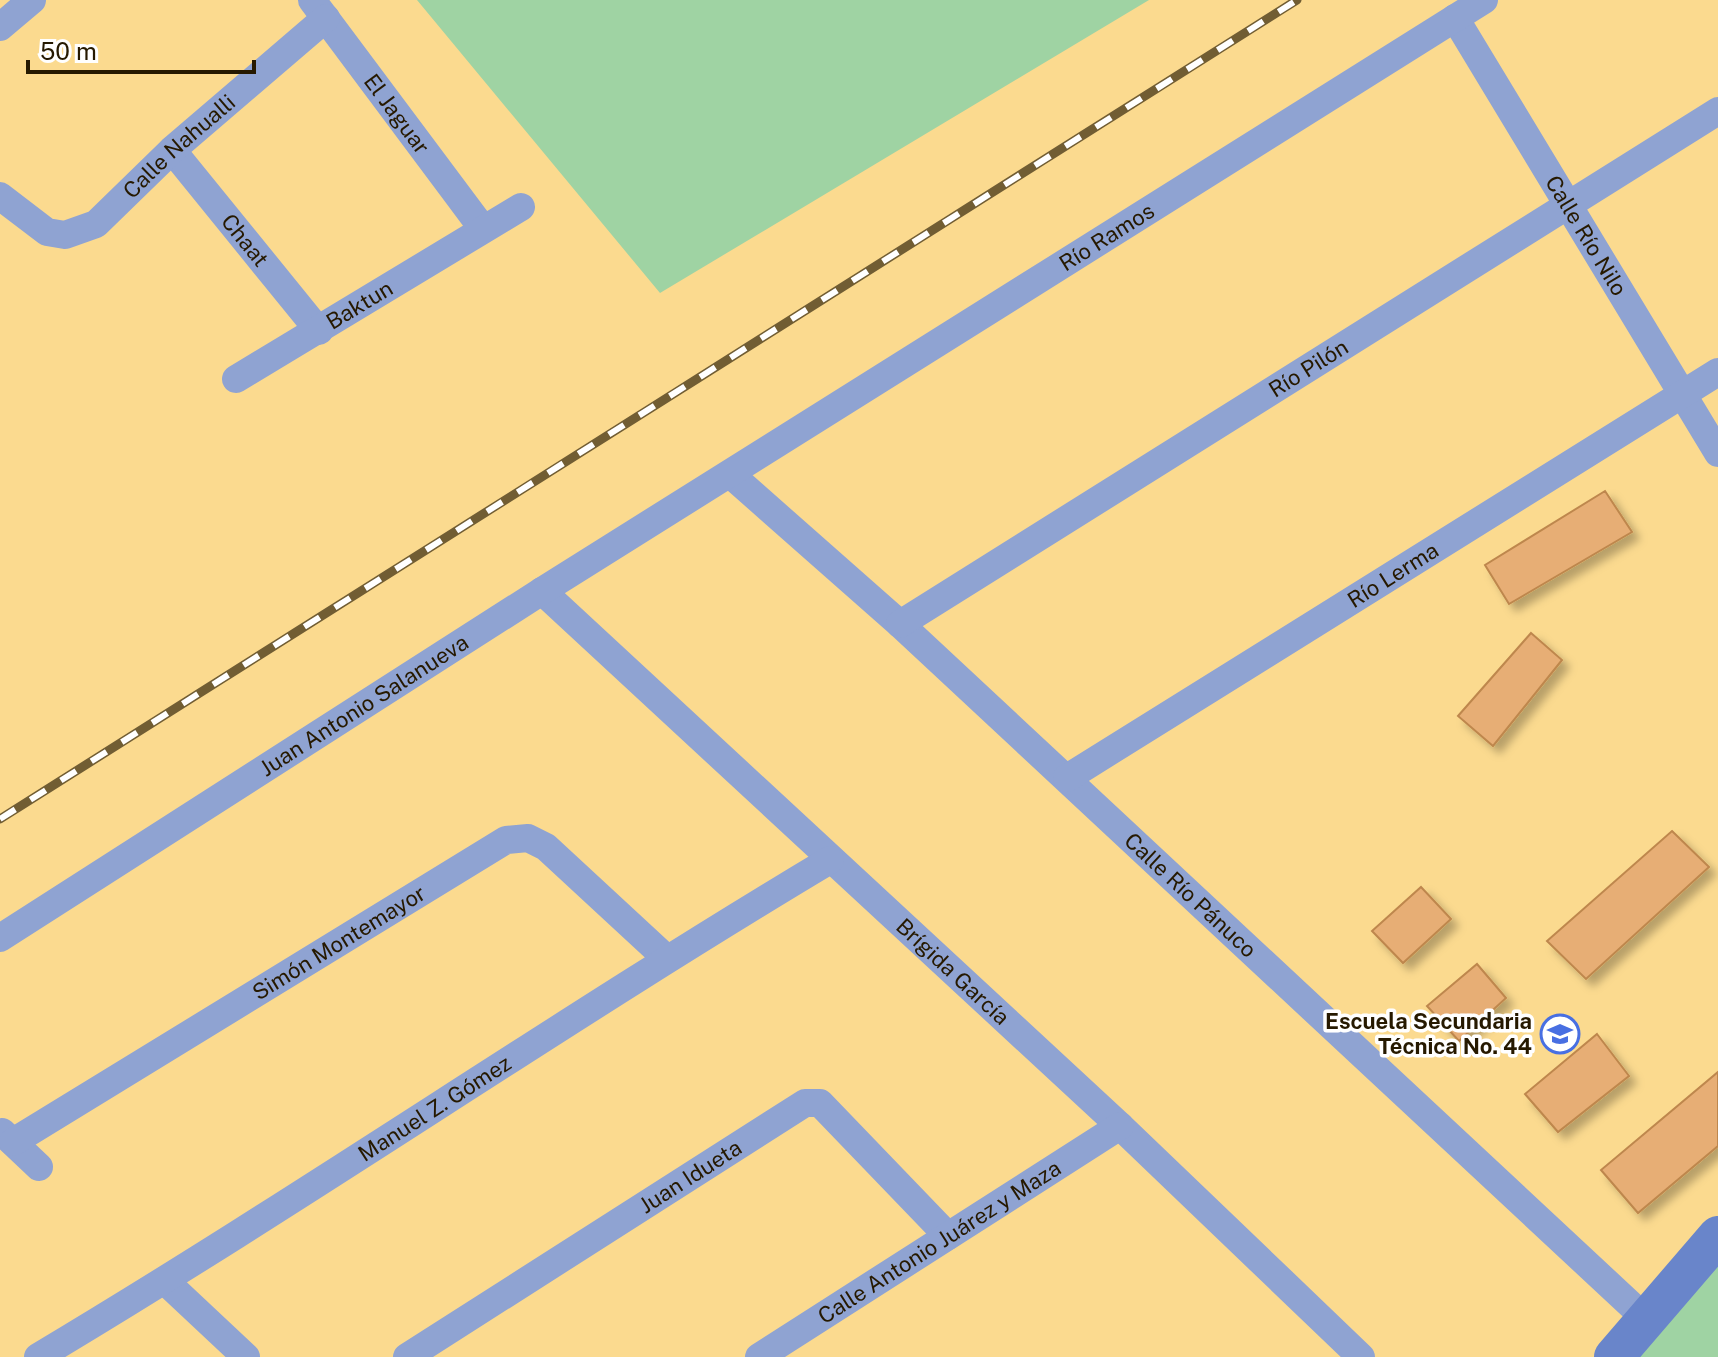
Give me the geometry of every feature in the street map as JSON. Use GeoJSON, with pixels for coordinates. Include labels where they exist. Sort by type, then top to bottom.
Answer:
{"type":"FeatureCollection","features":[{"type":"Feature","properties":{"kind":"street"},"geometry":{"type":"LineString","coordinates":[[0,27],[32,0]]}},
{"type":"Feature","properties":{"kind":"street","name":"Río Ramos"},"geometry":{"type":"LineString","coordinates":[[730,474],[1484,0]]}},
{"type":"Feature","properties":{"kind":"street","name":"Calle Nahualli"},"geometry":{"type":"LineString","coordinates":[[0,196],[47,232],[65,235],[96,224],[319,9]]}},
{"type":"Feature","properties":{"kind":"street","name":"El Jaguar"},"geometry":{"type":"LineString","coordinates":[[319,9],[483,229]]}},
{"type":"Feature","properties":{"kind":"street","name":"Calle Río Nilo"},"geometry":{"type":"LineString","coordinates":[[1455,18],[1567,208],[1718,453]]}},
{"type":"Feature","properties":{"kind":"street","name":"Río Pilón"},"geometry":{"type":"LineString","coordinates":[[900,624],[1718,111]]}},
{"type":"Feature","properties":{"kind":"street","name":"Chaat"},"geometry":{"type":"LineString","coordinates":[[172,150],[319,331]]}},
{"type":"Feature","properties":{"kind":"street","name":"Baktun"},"geometry":{"type":"LineString","coordinates":[[236,379],[521,207]]}},
{"type":"Feature","properties":{"kind":"street","name":"Río Lerma"},"geometry":{"type":"LineString","coordinates":[[1067,778],[1718,372]]}},
{"type":"Feature","properties":{"kind":"street","name":"Juan Antonio Salanueva"},"geometry":{"type":"LineString","coordinates":[[0,938],[730,474]]}},
{"type":"Feature","properties":{"kind":"street","name":"Calle Río Pánuco"},"geometry":{"type":"LineString","coordinates":[[730,474],[900,624],[1067,778],[1646,1319]]}},
{"type":"Feature","properties":{"kind":"street","name":"Brígida García"},"geometry":{"type":"LineString","coordinates":[[542,591],[1120,1126],[1361,1357]]}},
{"type":"Feature","properties":{"kind":"street","name":"Simón Montemayor"},"geometry":{"type":"LineString","coordinates":[[7,1136],[506,840],[528,838],[546,847],[666,958]]}},
{"type":"Feature","properties":{"kind":"street","name":"Manuel Z. Gómez"},"geometry":{"type":"LineString","coordinates":[[38,1357],[165,1281],[666,958],[830,860]]}},
{"type":"Feature","properties":{"kind":"street","name":"Juan Idueta"},"geometry":{"type":"LineString","coordinates":[[407,1357],[805,1103],[820,1103],[948,1236]]}},
{"type":"Feature","properties":{"kind":"street","name":"Calle Antonio Juárez y Maza"},"geometry":{"type":"LineString","coordinates":[[759,1357],[1120,1126]]}},
{"type":"Feature","properties":{"kind":"street"},"geometry":{"type":"LineString","coordinates":[[7,1136],[39,1167]]}},
{"type":"Feature","properties":{"kind":"street"},"geometry":{"type":"LineString","coordinates":[[1614,1357],[1718,1236]]}},
{"type":"Feature","properties":{"kind":"street"},"geometry":{"type":"LineString","coordinates":[[165,1281],[246,1357]]}},
{"type":"Feature","properties":{"kind":"green space"},"geometry":{"type":"Polygon","coordinates":[[[417,0],[1149,0],[660,293],[417,0]]]}},
{"type":"Feature","properties":{"kind":"green space"},"geometry":{"type":"Polygon","coordinates":[[[1718,1236],[1718,1357],[1614,1357],[1718,1236]]]}},
{"type":"Feature","properties":{"kind":"building"},"geometry":{"type":"Polygon","coordinates":[[[1605,491],[1632,532],[1509,604],[1485,565],[1605,491]]]}},
{"type":"Feature","properties":{"kind":"building"},"geometry":{"type":"Polygon","coordinates":[[[1531,633],[1562,660],[1493,746],[1458,716],[1531,633]]]}},
{"type":"Feature","properties":{"kind":"building"},"geometry":{"type":"Polygon","coordinates":[[[1672,831],[1709,867],[1586,979],[1547,941],[1672,831]]]}},
{"type":"Feature","properties":{"kind":"building"},"geometry":{"type":"Polygon","coordinates":[[[1421,887],[1451,919],[1403,963],[1372,931],[1421,887]]]}},
{"type":"Feature","properties":{"kind":"building"},"geometry":{"type":"Polygon","coordinates":[[[1477,964],[1506,998],[1459,1041],[1427,1006],[1477,964]]]}},
{"type":"Feature","properties":{"kind":"building"},"geometry":{"type":"Polygon","coordinates":[[[1597,1034],[1629,1076],[1558,1132],[1525,1094],[1597,1034]]]}},
{"type":"Feature","properties":{"kind":"building"},"geometry":{"type":"Polygon","coordinates":[[[1718,1072],[1718,1146],[1638,1213],[1601,1170],[1718,1072]]]}},
{"type":"Feature","properties":{"kind":"railway"},"geometry":{"type":"LineString","coordinates":[[0,819],[1297,0]]}},
{"type":"Feature","properties":{"kind":"place","name":"Escuela Secundaria Técnica No. 44"},"geometry":{"type":"Point","coordinates":[1560,1034]}}]}
